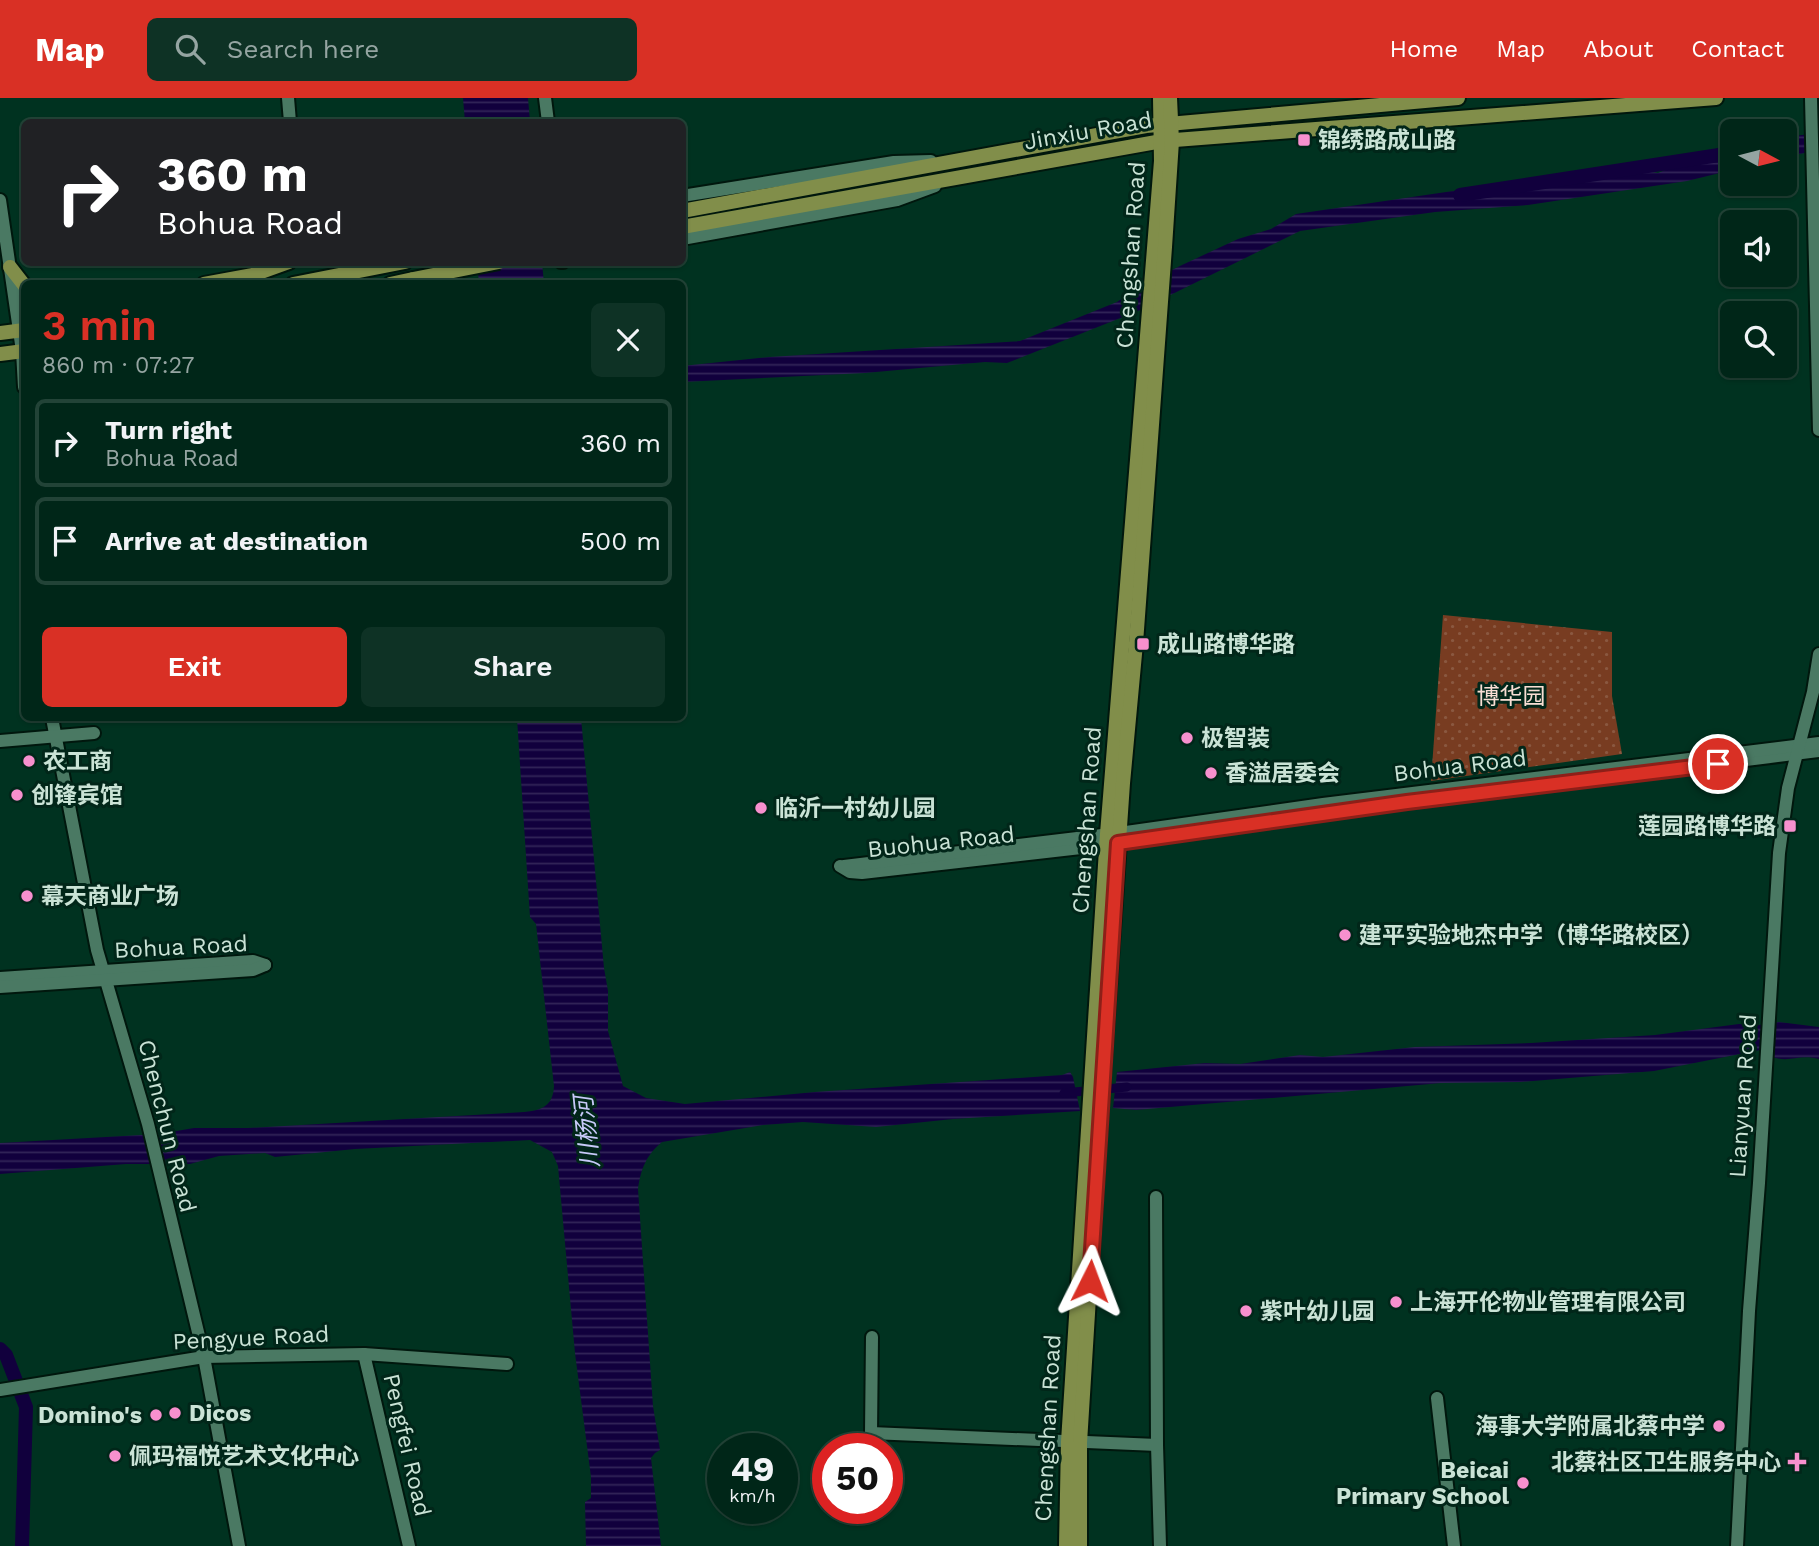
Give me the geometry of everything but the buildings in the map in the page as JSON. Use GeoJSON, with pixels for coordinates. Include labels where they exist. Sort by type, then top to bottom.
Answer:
{"type":"FeatureCollection","features":[{"type":"Feature","properties":{"kind":"main road","name":"Chengshan Road"},"geometry":{"type":"LineString","coordinates":[[1066,1546],[1113,839],[1167,141],[1160,98]]}},
{"type":"Feature","properties":{"kind":"main road","name":"Chengshan Road"},"geometry":{"type":"LineString","coordinates":[[1166,124],[1170,98]]}},
{"type":"Feature","properties":{"kind":"main road","name":"Jinxiu Road"},"geometry":{"type":"LineString","coordinates":[[686,210],[1166,124],[1458,98]]}},
{"type":"Feature","properties":{"kind":"main road","name":"Jinxiu Road"},"geometry":{"type":"LineString","coordinates":[[686,226],[1167,141],[1716,98]]}},
{"type":"Feature","properties":{"kind":"main road"},"geometry":{"type":"LineString","coordinates":[[226,280],[253,275],[278,266]]}},
{"type":"Feature","properties":{"kind":"main road"},"geometry":{"type":"LineString","coordinates":[[313,280],[385,266]]}},
{"type":"Feature","properties":{"kind":"main road"},"geometry":{"type":"LineString","coordinates":[[408,280],[479,266]]}},
{"type":"Feature","properties":{"kind":"main road"},"geometry":{"type":"LineString","coordinates":[[10,267],[21,281]]}},
{"type":"Feature","properties":{"kind":"main road"},"geometry":{"type":"LineString","coordinates":[[0,333],[21,331]]}},
{"type":"Feature","properties":{"kind":"main road"},"geometry":{"type":"LineString","coordinates":[[0,354],[21,351]]}},
{"type":"Feature","properties":{"kind":"main road","name":"Chengshan Road"},"geometry":{"type":"LineString","coordinates":[[1074,1443],[1080,1546]]}},
{"type":"Feature","properties":{"kind":"street"},"geometry":{"type":"LineString","coordinates":[[288,98],[290,119]]}},
{"type":"Feature","properties":{"kind":"street"},"geometry":{"type":"LineString","coordinates":[[545,98],[548,119]]}},
{"type":"Feature","properties":{"kind":"street"},"geometry":{"type":"LineString","coordinates":[[1811,98],[1819,430]]}},
{"type":"Feature","properties":{"kind":"street"},"geometry":{"type":"LineString","coordinates":[[686,195],[894,162],[959,160]]}},
{"type":"Feature","properties":{"kind":"street"},"geometry":{"type":"LineString","coordinates":[[686,238],[897,200],[960,177]]}},
{"type":"Feature","properties":{"kind":"street"},"geometry":{"type":"LineString","coordinates":[[0,200],[21,326]]}},
{"type":"Feature","properties":{"kind":"street","name":"Lianyuan Road"},"geometry":{"type":"LineString","coordinates":[[1737,1546],[1749,1311],[1780,841],[1788,788],[1813,692],[1819,654]]}},
{"type":"Feature","properties":{"kind":"street","name":"Chenchun Road"},"geometry":{"type":"LineString","coordinates":[[52,721],[105,976],[148,1124],[204,1357],[239,1546]]}},
{"type":"Feature","properties":{"kind":"street"},"geometry":{"type":"LineString","coordinates":[[0,741],[94,733]]}},
{"type":"Feature","properties":{"kind":"street","name":"Bohua Road"},"geometry":{"type":"LineString","coordinates":[[1798,750],[1819,743]]}},
{"type":"Feature","properties":{"kind":"street","name":"Bohua Road"},"geometry":{"type":"LineString","coordinates":[[1113,839],[1323,804],[1798,750],[1819,751]]}},
{"type":"Feature","properties":{"kind":"street","name":"Buohua Road"},"geometry":{"type":"LineString","coordinates":[[1113,839],[862,873],[850,872],[840,866],[1113,839]]}},
{"type":"Feature","properties":{"kind":"street","name":"Bohua Road"},"geometry":{"type":"LineString","coordinates":[[0,978],[105,976],[253,970],[265,965],[253,961],[105,976],[0,987]]}},
{"type":"Feature","properties":{"kind":"street"},"geometry":{"type":"LineString","coordinates":[[1156,1198],[1160,1546]]}},
{"type":"Feature","properties":{"kind":"street"},"geometry":{"type":"LineString","coordinates":[[872,1338],[871,1433],[1157,1445]]}},
{"type":"Feature","properties":{"kind":"street","name":"Pengyue Road"},"geometry":{"type":"LineString","coordinates":[[0,1390],[204,1357],[364,1354],[507,1364]]}},
{"type":"Feature","properties":{"kind":"street","name":"Pengfei Road"},"geometry":{"type":"LineString","coordinates":[[364,1354],[409,1546]]}},
{"type":"Feature","properties":{"kind":"street"},"geometry":{"type":"LineString","coordinates":[[1437,1398],[1454,1546]]}},
{"type":"Feature","properties":{"kind":"green space","name":"博华园"},"geometry":{"type":"Polygon","coordinates":[[[1443,615],[1612,632],[1612,696],[1622,754],[1431,781],[1443,615]]]}},
{"type":"Feature","properties":{"kind":"water"},"geometry":{"type":"Polygon","coordinates":[[[463,98],[528,98],[530,119],[465,119],[463,98]]]}},
{"type":"Feature","properties":{"kind":"water"},"geometry":{"type":"Polygon","coordinates":[[[1819,133],[1819,150],[1797,155],[1797,136],[1819,133]]]}},
{"type":"Feature","properties":{"kind":"water"},"geometry":{"type":"Polygon","coordinates":[[[1720,155],[1720,173],[1687,181],[1528,205],[1435,212],[1300,231],[1138,311],[1007,363],[985,362],[865,373],[686,382],[686,366],[770,357],[1020,341],[1117,302],[1140,286],[1182,265],[1238,239],[1271,229],[1296,214],[1453,191],[1468,194],[1632,169],[1658,173],[1690,160],[1720,155]]]}},
{"type":"Feature","properties":{"kind":"water"},"geometry":{"type":"Polygon","coordinates":[[[477,266],[542,266],[544,280],[479,280],[477,266]]]}},
{"type":"Feature","properties":{"kind":"water","name":"川杨河"},"geometry":{"type":"Polygon","coordinates":[[[517,721],[581,721],[608,991],[608,1031],[623,1086],[646,1098],[685,1104],[1062,1075],[1070,1072],[1073,1077],[1080,1111],[876,1127],[803,1122],[763,1125],[662,1142],[656,1147],[645,1163],[638,1189],[653,1406],[660,1450],[651,1458],[661,1546],[586,1546],[585,1502],[591,1498],[591,1477],[575,1353],[558,1166],[552,1152],[530,1140],[355,1149],[275,1157],[265,1153],[219,1156],[190,1164],[126,1164],[0,1174],[0,1143],[159,1134],[194,1128],[248,1128],[539,1109],[549,1102],[554,1086],[536,924],[530,917],[517,721]]]}},
{"type":"Feature","properties":{"kind":"water"},"geometry":{"type":"Polygon","coordinates":[[[1779,1022],[1819,1027],[1819,1059],[1781,1059],[1760,1050],[1654,1071],[1520,1082],[1441,1083],[1136,1110],[1113,1108],[1117,1072],[1205,1063],[1240,1064],[1300,1055],[1323,1057],[1415,1047],[1655,1035],[1739,1024],[1779,1022]]]}},
{"type":"Feature","properties":{"kind":"waterway"},"geometry":{"type":"LineString","coordinates":[[1460,195],[1720,155]]}},
{"type":"Feature","properties":{"kind":"waterway"},"geometry":{"type":"LineString","coordinates":[[1064,1093],[1127,1087]]}},
{"type":"Feature","properties":{"kind":"waterway"},"geometry":{"type":"LineString","coordinates":[[0,1349],[6,1355],[26,1407],[22,1546]]}},
{"type":"Feature","properties":{"kind":"place","name":"锦绣路成山路"},"geometry":{"type":"Point","coordinates":[1304,140]}},
{"type":"Feature","properties":{"kind":"place","name":"成山路博华路"},"geometry":{"type":"Point","coordinates":[1143,644]}},
{"type":"Feature","properties":{"kind":"place","name":"极智装"},"geometry":{"type":"Point","coordinates":[1187,738]}},
{"type":"Feature","properties":{"kind":"place","name":"农工商"},"geometry":{"type":"Point","coordinates":[29,761]}},
{"type":"Feature","properties":{"kind":"place","name":"香溢居委会"},"geometry":{"type":"Point","coordinates":[1211,773]}},
{"type":"Feature","properties":{"kind":"place","name":"创锋宾馆"},"geometry":{"type":"Point","coordinates":[17,795]}},
{"type":"Feature","properties":{"kind":"place","name":"临沂一村幼儿园"},"geometry":{"type":"Point","coordinates":[761,808]}},
{"type":"Feature","properties":{"kind":"place","name":"莲园路博华路"},"geometry":{"type":"Point","coordinates":[1790,826]}},
{"type":"Feature","properties":{"kind":"place","name":"幕天商业广场"},"geometry":{"type":"Point","coordinates":[27,896]}},
{"type":"Feature","properties":{"kind":"place","name":"建平实验地杰中学（博华路校区）"},"geometry":{"type":"Point","coordinates":[1345,935]}},
{"type":"Feature","properties":{"kind":"place","name":"上海开伦物业管理有限公司"},"geometry":{"type":"Point","coordinates":[1396,1302]}},
{"type":"Feature","properties":{"kind":"place","name":"紫叶幼儿园"},"geometry":{"type":"Point","coordinates":[1246,1311]}},
{"type":"Feature","properties":{"kind":"place","name":"Dicos"},"geometry":{"type":"Point","coordinates":[175,1413]}},
{"type":"Feature","properties":{"kind":"place","name":"Domino's"},"geometry":{"type":"Point","coordinates":[156,1415]}},
{"type":"Feature","properties":{"kind":"place","name":"海事大学附属北蔡中学"},"geometry":{"type":"Point","coordinates":[1719,1426]}},
{"type":"Feature","properties":{"kind":"place","name":"佩玛福悦艺术文化中心"},"geometry":{"type":"Point","coordinates":[115,1456]}},
{"type":"Feature","properties":{"kind":"place","name":"北蔡社区卫生服务中心"},"geometry":{"type":"Point","coordinates":[1797,1462]}},
{"type":"Feature","properties":{"kind":"place","name":"Beicai Primary School"},"geometry":{"type":"Point","coordinates":[1523,1483]}},
{"type":"Feature","properties":{"kind":"route"},"geometry":{"type":"LineString","coordinates":[[1090,1281],[1118,843],[1407,802],[1718,764]]}}]}
